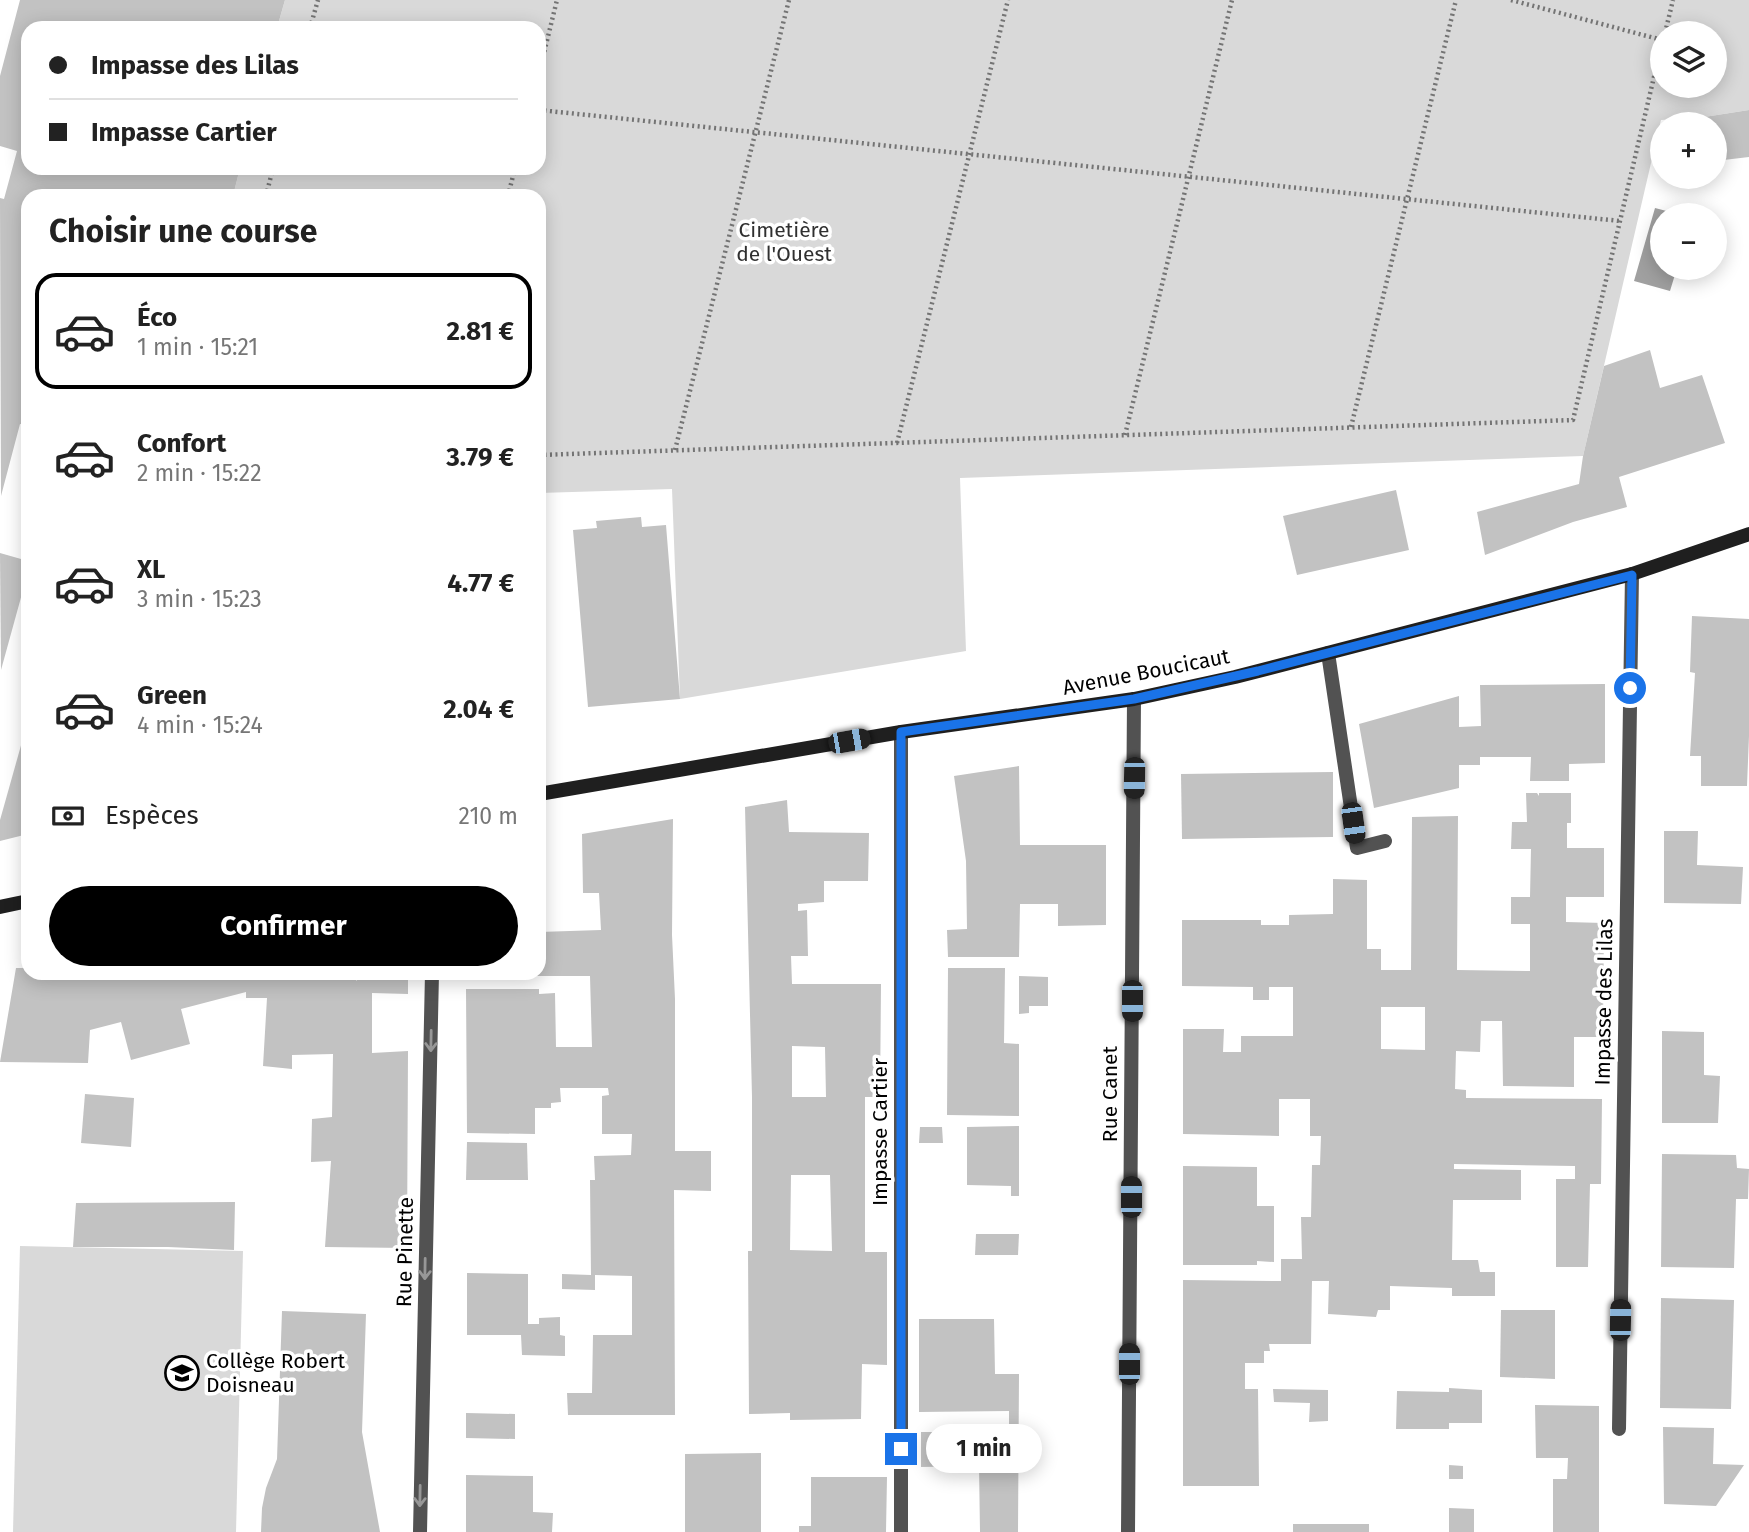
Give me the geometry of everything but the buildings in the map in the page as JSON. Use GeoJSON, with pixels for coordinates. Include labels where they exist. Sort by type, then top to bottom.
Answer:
{"type":"FeatureCollection","features":[{"type":"Feature","properties":{"kind":"main road","name":"Avenue Boucicaut"},"geometry":{"type":"LineString","coordinates":[[546,793],[901,732],[1134,699],[1235,677],[1632,575],[1749,534]]}},
{"type":"Feature","properties":{"kind":"main road"},"geometry":{"type":"LineString","coordinates":[[0,907],[21,902]]}},
{"type":"Feature","properties":{"kind":"street","name":"Impasse des Lilas"},"geometry":{"type":"LineString","coordinates":[[1619,1429],[1632,575]]}},
{"type":"Feature","properties":{"kind":"street"},"geometry":{"type":"LineString","coordinates":[[1328,653],[1357,848],[1385,841]]}},
{"type":"Feature","properties":{"kind":"street","name":"Rue Canet"},"geometry":{"type":"LineString","coordinates":[[1128,1532],[1134,699]]}},
{"type":"Feature","properties":{"kind":"street","name":"Impasse Cartier"},"geometry":{"type":"LineString","coordinates":[[901,732],[901,1532]]}},
{"type":"Feature","properties":{"kind":"street","name":"Rue Pinette"},"geometry":{"type":"LineString","coordinates":[[419,1532],[432,980]]}},
{"type":"Feature","properties":{"kind":"path"},"geometry":{"type":"LineString","coordinates":[[312,21],[318,0]]}},
{"type":"Feature","properties":{"kind":"path"},"geometry":{"type":"LineString","coordinates":[[546,45],[557,0]]}},
{"type":"Feature","properties":{"kind":"path"},"geometry":{"type":"LineString","coordinates":[[675,450],[789,0]]}},
{"type":"Feature","properties":{"kind":"path"},"geometry":{"type":"LineString","coordinates":[[897,443],[1007,0]]}},
{"type":"Feature","properties":{"kind":"path"},"geometry":{"type":"LineString","coordinates":[[1125,435],[1232,0]]}},
{"type":"Feature","properties":{"kind":"path"},"geometry":{"type":"LineString","coordinates":[[1351,427],[1456,0]]}},
{"type":"Feature","properties":{"kind":"path"},"geometry":{"type":"LineString","coordinates":[[1511,0],[1650,38]]}},
{"type":"Feature","properties":{"kind":"path"},"geometry":{"type":"LineString","coordinates":[[1668,21],[1673,0]]}},
{"type":"Feature","properties":{"kind":"path"},"geometry":{"type":"LineString","coordinates":[[546,455],[1573,420],[1650,92]]}},
{"type":"Feature","properties":{"kind":"path"},"geometry":{"type":"LineString","coordinates":[[546,111],[1620,221]]}},
{"type":"Feature","properties":{"kind":"green space","name":"Cimetière de l'Ouest"},"geometry":{"type":"Polygon","coordinates":[[[285,0],[1749,0],[1749,110],[1727,113],[1650,112],[1650,167],[1583,456],[960,478],[966,651],[680,699],[672,489],[546,493],[546,189],[235,189],[238,175],[546,175],[546,21],[279,21],[285,0]]]}},
{"type":"Feature","properties":{"kind":"green space","name":"Collège Robert Doisneau"},"geometry":{"type":"Polygon","coordinates":[[[20,1246],[243,1251],[236,1532],[13,1532],[20,1246]]]}},
{"type":"Feature","properties":{"kind":"shaded area"},"geometry":{"type":"Polygon","coordinates":[[[1650,225],[1650,280],[1673,280],[1670,291],[1634,281],[1650,225]]]}},
{"type":"Feature","properties":{"kind":"place","name":"Collège Robert Doisneau"},"geometry":{"type":"Point","coordinates":[182,1373]}},
{"type":"Feature","properties":{"kind":"route"},"geometry":{"type":"LineString","coordinates":[[901,1449],[901,732],[1134,699],[1235,677],[1632,575],[1630,688]]}}]}
